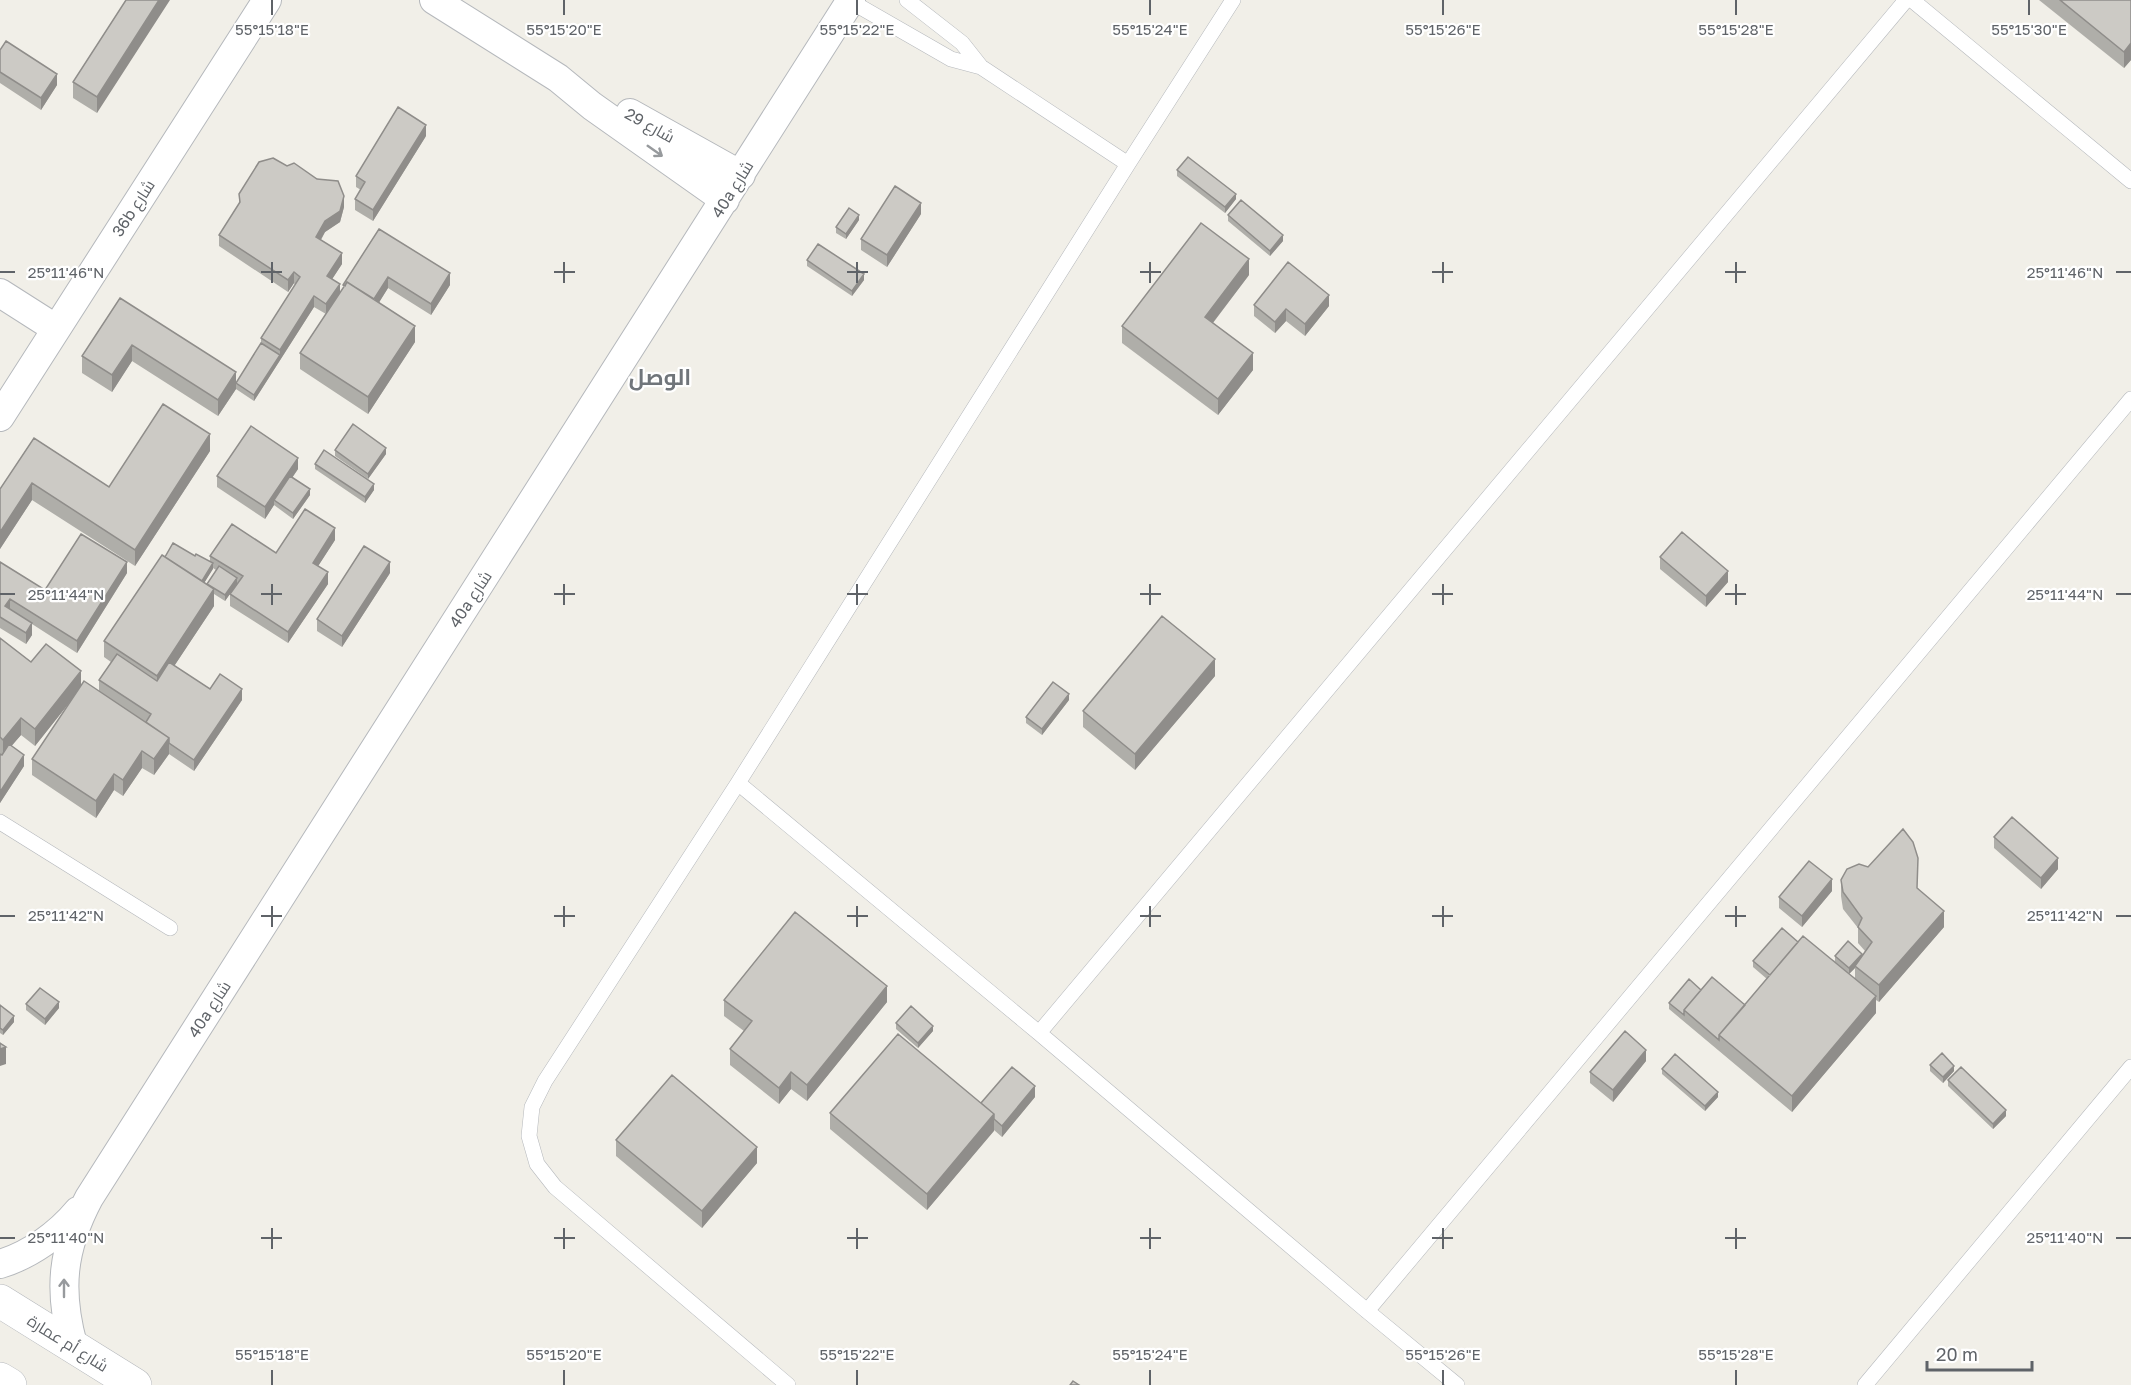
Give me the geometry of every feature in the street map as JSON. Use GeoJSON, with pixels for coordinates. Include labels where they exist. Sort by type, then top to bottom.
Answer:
{"type":"FeatureCollection","features":[{"type":"Feature","properties":{"kind":"street","name":"36b شارع"},"geometry":{"type":"LineString","coordinates":[[0,417],[267,0]]}},
{"type":"Feature","properties":{"kind":"street","name":"شارع 29"},"geometry":{"type":"LineString","coordinates":[[434,0],[558,78],[592,106],[725,200]]}},
{"type":"Feature","properties":{"kind":"street","name":"40a شارع"},"geometry":{"type":"LineString","coordinates":[[73,1346],[66,1321],[63,1295],[64,1270],[77,1220],[89,1198],[850,1]]}},
{"type":"Feature","properties":{"kind":"street","name":"شارع 29"},"geometry":{"type":"LineString","coordinates":[[558,78],[587,89],[741,175]]}},
{"type":"Feature","properties":{"kind":"street"},"geometry":{"type":"LineString","coordinates":[[0,293],[56,328]]}},
{"type":"Feature","properties":{"kind":"street","name":"40a شارع"},"geometry":{"type":"LineString","coordinates":[[0,1264],[30,1250],[52,1236],[89,1198]]}},
{"type":"Feature","properties":{"kind":"street","name":"شارع أم عمارة"},"geometry":{"type":"LineString","coordinates":[[0,1301],[135,1385]]}},
{"type":"Feature","properties":{"kind":"street"},"geometry":{"type":"LineString","coordinates":[[0,1379],[10,1385]]}},
{"type":"Feature","properties":{"kind":"lane"},"geometry":{"type":"LineString","coordinates":[[907,0],[962,43],[981,67],[1128,164]]}},
{"type":"Feature","properties":{"kind":"lane"},"geometry":{"type":"LineString","coordinates":[[788,1385],[555,1187],[537,1164],[529,1136],[532,1107],[545,1081],[738,783],[1233,0]]}},
{"type":"Feature","properties":{"kind":"lane"},"geometry":{"type":"LineString","coordinates":[[1039,1033],[1906,0]]}},
{"type":"Feature","properties":{"kind":"lane"},"geometry":{"type":"LineString","coordinates":[[1912,0],[2131,181]]}},
{"type":"Feature","properties":{"kind":"lane"},"geometry":{"type":"LineString","coordinates":[[850,1],[951,59],[981,67]]}},
{"type":"Feature","properties":{"kind":"lane"},"geometry":{"type":"LineString","coordinates":[[1367,1311],[2131,399]]}},
{"type":"Feature","properties":{"kind":"lane"},"geometry":{"type":"LineString","coordinates":[[738,783],[1457,1385]]}},
{"type":"Feature","properties":{"kind":"lane"},"geometry":{"type":"LineString","coordinates":[[0,822],[170,928]]}},
{"type":"Feature","properties":{"kind":"lane"},"geometry":{"type":"LineString","coordinates":[[1865,1385],[2131,1067]]}},
{"type":"Feature","properties":{"kind":"building"},"geometry":{"type":"Polygon","coordinates":[[[126,0],[159,0],[97,97],[73,82],[126,0]]]}},
{"type":"Feature","properties":{"kind":"building"},"geometry":{"type":"Polygon","coordinates":[[[2060,0],[2131,0],[2131,43],[2124,52],[2060,0]]]}},
{"type":"Feature","properties":{"kind":"building"},"geometry":{"type":"Polygon","coordinates":[[[6,41],[57,74],[41,98],[0,72],[0,50],[6,41]]]}},
{"type":"Feature","properties":{"kind":"building"},"geometry":{"type":"Polygon","coordinates":[[[398,107],[426,125],[373,210],[355,199],[365,182],[356,176],[398,107]]]}},
{"type":"Feature","properties":{"kind":"building"},"geometry":{"type":"Polygon","coordinates":[[[1188,157],[1236,194],[1225,207],[1177,170],[1188,157]]]}},
{"type":"Feature","properties":{"kind":"building"},"geometry":{"type":"Polygon","coordinates":[[[273,158],[287,166],[294,163],[317,179],[338,181],[344,196],[340,211],[325,221],[316,237],[342,253],[327,276],[340,284],[326,304],[314,296],[280,350],[261,338],[300,277],[294,272],[288,280],[219,235],[240,202],[239,194],[259,162],[273,158]]]}},
{"type":"Feature","properties":{"kind":"building"},"geometry":{"type":"Polygon","coordinates":[[[895,186],[921,203],[887,255],[861,239],[895,186]]]}},
{"type":"Feature","properties":{"kind":"building"},"geometry":{"type":"Polygon","coordinates":[[[1241,200],[1283,235],[1270,251],[1228,215],[1241,200]]]}},
{"type":"Feature","properties":{"kind":"building"},"geometry":{"type":"Polygon","coordinates":[[[849,208],[859,215],[846,234],[836,227],[849,208]]]}},
{"type":"Feature","properties":{"kind":"building"},"geometry":{"type":"Polygon","coordinates":[[[1201,223],[1249,259],[1205,317],[1253,353],[1218,399],[1122,326],[1201,223]]]}},
{"type":"Feature","properties":{"kind":"building"},"geometry":{"type":"Polygon","coordinates":[[[379,229],[450,273],[431,304],[388,277],[374,299],[347,282],[345,286],[343,285],[379,229]]]}},
{"type":"Feature","properties":{"kind":"building"},"geometry":{"type":"Polygon","coordinates":[[[818,244],[864,274],[852,291],[807,260],[818,244]]]}},
{"type":"Feature","properties":{"kind":"building"},"geometry":{"type":"Polygon","coordinates":[[[1288,262],[1329,295],[1305,324],[1286,309],[1275,322],[1254,305],[1288,262]]]}},
{"type":"Feature","properties":{"kind":"building"},"geometry":{"type":"Polygon","coordinates":[[[347,282],[415,326],[368,397],[300,353],[347,282]]]}},
{"type":"Feature","properties":{"kind":"building"},"geometry":{"type":"Polygon","coordinates":[[[120,298],[236,372],[218,400],[132,345],[112,375],[82,356],[120,298]]]}},
{"type":"Feature","properties":{"kind":"building"},"geometry":{"type":"Polygon","coordinates":[[[261,343],[280,355],[254,395],[236,383],[261,343]]]}},
{"type":"Feature","properties":{"kind":"building"},"geometry":{"type":"Polygon","coordinates":[[[163,404],[210,434],[135,550],[32,483],[0,532],[0,489],[34,438],[109,487],[163,404]]]}},
{"type":"Feature","properties":{"kind":"building"},"geometry":{"type":"Polygon","coordinates":[[[353,424],[386,448],[368,474],[335,450],[353,424]]]}},
{"type":"Feature","properties":{"kind":"building"},"geometry":{"type":"Polygon","coordinates":[[[251,426],[298,458],[265,507],[217,476],[251,426]]]}},
{"type":"Feature","properties":{"kind":"building"},"geometry":{"type":"Polygon","coordinates":[[[324,450],[374,484],[365,497],[315,464],[324,450]]]}},
{"type":"Feature","properties":{"kind":"building"},"geometry":{"type":"Polygon","coordinates":[[[290,476],[310,489],[293,513],[274,500],[290,476]]]}},
{"type":"Feature","properties":{"kind":"building"},"geometry":{"type":"Polygon","coordinates":[[[305,509],[335,528],[313,563],[328,572],[288,632],[230,594],[243,576],[210,556],[232,524],[276,553],[305,509]]]}},
{"type":"Feature","properties":{"kind":"building"},"geometry":{"type":"Polygon","coordinates":[[[1682,532],[1728,571],[1706,596],[1660,557],[1682,532]]]}},
{"type":"Feature","properties":{"kind":"building"},"geometry":{"type":"Polygon","coordinates":[[[81,534],[127,562],[77,641],[10,599],[5,606],[32,623],[26,633],[0,617],[0,562],[45,590],[81,534]]]}},
{"type":"Feature","properties":{"kind":"building"},"geometry":{"type":"Polygon","coordinates":[[[173,543],[213,563],[202,581],[165,557],[173,543]]]}},
{"type":"Feature","properties":{"kind":"building"},"geometry":{"type":"Polygon","coordinates":[[[364,546],[390,562],[342,636],[317,619],[364,546]]]}},
{"type":"Feature","properties":{"kind":"building"},"geometry":{"type":"Polygon","coordinates":[[[162,555],[214,589],[157,676],[104,641],[162,555]]]}},
{"type":"Feature","properties":{"kind":"building"},"geometry":{"type":"Polygon","coordinates":[[[219,566],[237,578],[225,595],[207,584],[219,566]]]}},
{"type":"Feature","properties":{"kind":"building"},"geometry":{"type":"Polygon","coordinates":[[[1162,616],[1215,659],[1135,754],[1083,711],[1162,616]]]}},
{"type":"Feature","properties":{"kind":"building"},"geometry":{"type":"Polygon","coordinates":[[[0,638],[31,662],[46,644],[81,671],[35,729],[21,718],[3,740],[0,737],[0,638]]]}},
{"type":"Feature","properties":{"kind":"building"},"geometry":{"type":"Polygon","coordinates":[[[117,654],[157,681],[169,662],[210,689],[220,674],[242,689],[194,760],[169,743],[169,738],[146,722],[151,714],[99,680],[117,654]]]}},
{"type":"Feature","properties":{"kind":"building"},"geometry":{"type":"Polygon","coordinates":[[[84,681],[169,738],[154,759],[142,751],[123,780],[114,774],[96,801],[32,759],[84,681]]]}},
{"type":"Feature","properties":{"kind":"building"},"geometry":{"type":"Polygon","coordinates":[[[1053,682],[1069,694],[1042,729],[1026,717],[1053,682]]]}},
{"type":"Feature","properties":{"kind":"building"},"geometry":{"type":"Polygon","coordinates":[[[9,744],[24,755],[0,792],[0,754],[2,755],[9,744]]]}},
{"type":"Feature","properties":{"kind":"building"},"geometry":{"type":"Polygon","coordinates":[[[2012,817],[2058,858],[2041,878],[1994,837],[2012,817]]]}},
{"type":"Feature","properties":{"kind":"building"},"geometry":{"type":"Polygon","coordinates":[[[1903,829],[1913,842],[1918,858],[1917,888],[1944,911],[1879,985],[1855,966],[1872,942],[1858,927],[1862,918],[1843,892],[1841,880],[1847,869],[1859,864],[1868,867],[1903,829]]]}},
{"type":"Feature","properties":{"kind":"building"},"geometry":{"type":"Polygon","coordinates":[[[1809,861],[1832,879],[1802,916],[1779,897],[1809,861]]]}},
{"type":"Feature","properties":{"kind":"building"},"geometry":{"type":"Polygon","coordinates":[[[795,912],[887,986],[807,1085],[791,1072],[779,1088],[730,1049],[752,1021],[724,1000],[795,912]]]}},
{"type":"Feature","properties":{"kind":"building"},"geometry":{"type":"Polygon","coordinates":[[[1782,928],[1798,942],[1770,975],[1753,961],[1782,928]]]}},
{"type":"Feature","properties":{"kind":"building"},"geometry":{"type":"Polygon","coordinates":[[[1803,936],[1876,996],[1792,1096],[1719,1035],[1803,936]]]}},
{"type":"Feature","properties":{"kind":"building"},"geometry":{"type":"Polygon","coordinates":[[[1848,941],[1862,954],[1849,968],[1835,956],[1848,941]]]}},
{"type":"Feature","properties":{"kind":"building"},"geometry":{"type":"Polygon","coordinates":[[[1712,977],[1745,1005],[1719,1035],[1719,1040],[1684,1010],[1712,977]]]}},
{"type":"Feature","properties":{"kind":"building"},"geometry":{"type":"Polygon","coordinates":[[[1689,979],[1701,990],[1684,1010],[1684,1015],[1669,1003],[1689,979]]]}},
{"type":"Feature","properties":{"kind":"building"},"geometry":{"type":"Polygon","coordinates":[[[40,988],[59,1002],[45,1019],[26,1004],[40,988]]]}},
{"type":"Feature","properties":{"kind":"building"},"geometry":{"type":"Polygon","coordinates":[[[0,1005],[14,1016],[3,1030],[0,1028],[0,1005]]]}},
{"type":"Feature","properties":{"kind":"building"},"geometry":{"type":"Polygon","coordinates":[[[911,1006],[933,1026],[918,1043],[896,1023],[911,1006]]]}},
{"type":"Feature","properties":{"kind":"building"},"geometry":{"type":"Polygon","coordinates":[[[1625,1031],[1646,1050],[1613,1090],[1590,1072],[1625,1031]]]}},
{"type":"Feature","properties":{"kind":"building"},"geometry":{"type":"Polygon","coordinates":[[[898,1034],[994,1114],[927,1194],[830,1113],[898,1034]]]}},
{"type":"Feature","properties":{"kind":"building"},"geometry":{"type":"Polygon","coordinates":[[[1942,1053],[1954,1066],[1943,1077],[1930,1065],[1942,1053]]]}},
{"type":"Feature","properties":{"kind":"building"},"geometry":{"type":"Polygon","coordinates":[[[1675,1054],[1718,1092],[1705,1106],[1662,1069],[1675,1054]]]}},
{"type":"Feature","properties":{"kind":"building"},"geometry":{"type":"Polygon","coordinates":[[[1012,1067],[1035,1086],[1002,1126],[994,1119],[994,1114],[981,1103],[1012,1067]]]}},
{"type":"Feature","properties":{"kind":"building"},"geometry":{"type":"Polygon","coordinates":[[[1961,1067],[2006,1110],[1993,1124],[1948,1080],[1961,1067]]]}},
{"type":"Feature","properties":{"kind":"building"},"geometry":{"type":"Polygon","coordinates":[[[672,1075],[757,1147],[702,1211],[616,1140],[672,1075]]]}},
{"type":"Feature","properties":{"kind":"district","name":"الوصل"},"geometry":{"type":"Point","coordinates":[660,376]}}]}
